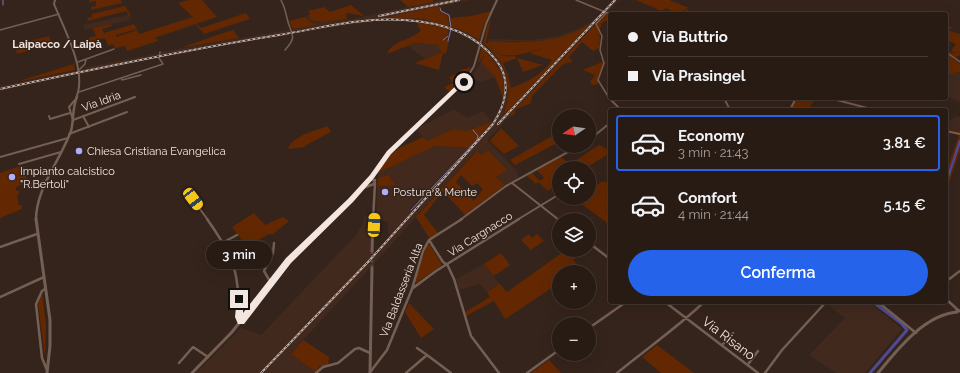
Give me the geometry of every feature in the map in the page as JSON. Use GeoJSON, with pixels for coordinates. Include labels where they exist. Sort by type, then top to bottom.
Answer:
{"type":"FeatureCollection","features":[{"type":"Feature","properties":{"kind":"street"},"geometry":{"type":"LineString","coordinates":[[47,372],[50,334],[46,289],[37,234],[36,218],[38,203],[68,138],[73,120],[76,99],[79,92],[78,62],[54,4],[55,0]]}},
{"type":"Feature","properties":{"kind":"street"},"geometry":{"type":"LineString","coordinates":[[281,0],[286,6],[287,19],[293,34],[292,42],[284,50]]}},
{"type":"Feature","properties":{"kind":"street"},"geometry":{"type":"LineString","coordinates":[[192,373],[241,321],[289,260],[348,203],[376,171],[389,153],[464,82],[473,68],[486,24],[497,0]]}},
{"type":"Feature","properties":{"kind":"street"},"geometry":{"type":"LineString","coordinates":[[576,0],[606,14],[596,24],[602,36],[600,50],[604,63],[598,80],[608,97]]}},
{"type":"Feature","properties":{"kind":"street"},"geometry":{"type":"LineString","coordinates":[[0,30],[59,14]]}},
{"type":"Feature","properties":{"kind":"street"},"geometry":{"type":"LineString","coordinates":[[78,62],[114,49]]}},
{"type":"Feature","properties":{"kind":"street"},"geometry":{"type":"LineString","coordinates":[[79,92],[163,64],[159,56],[159,52]]}},
{"type":"Feature","properties":{"kind":"street"},"geometry":{"type":"LineString","coordinates":[[948,53],[960,62]]}},
{"type":"Feature","properties":{"kind":"street"},"geometry":{"type":"LineString","coordinates":[[79,71],[85,64],[86,59]]}},
{"type":"Feature","properties":{"kind":"street"},"geometry":{"type":"LineString","coordinates":[[121,78],[122,80],[141,76]]}},
{"type":"Feature","properties":{"kind":"street","name":"Via Idria"},"geometry":{"type":"LineString","coordinates":[[73,120],[135,97]]}},
{"type":"Feature","properties":{"kind":"street"},"geometry":{"type":"LineString","coordinates":[[73,120],[70,113],[70,106],[76,99]]}},
{"type":"Feature","properties":{"kind":"street"},"geometry":{"type":"LineString","coordinates":[[610,100],[619,108]]}},
{"type":"Feature","properties":{"kind":"street"},"geometry":{"type":"LineString","coordinates":[[837,100],[867,108]]}},
{"type":"Feature","properties":{"kind":"street"},"geometry":{"type":"LineString","coordinates":[[69,134],[127,112]]}},
{"type":"Feature","properties":{"kind":"street"},"geometry":{"type":"LineString","coordinates":[[49,116],[50,119],[70,113]]}},
{"type":"Feature","properties":{"kind":"street"},"geometry":{"type":"LineString","coordinates":[[83,116],[89,127]]}},
{"type":"Feature","properties":{"kind":"street"},"geometry":{"type":"LineString","coordinates":[[596,134],[608,125]]}},
{"type":"Feature","properties":{"kind":"street"},"geometry":{"type":"LineString","coordinates":[[948,131],[960,134]]}},
{"type":"Feature","properties":{"kind":"street"},"geometry":{"type":"LineString","coordinates":[[0,157],[68,138]]}},
{"type":"Feature","properties":{"kind":"street"},"geometry":{"type":"LineString","coordinates":[[19,164],[61,152]]}},
{"type":"Feature","properties":{"kind":"street","name":"Via Baldasseria Alta"},"geometry":{"type":"LineString","coordinates":[[370,373],[387,350],[412,289],[423,251],[429,240],[512,183],[566,153]]}},
{"type":"Feature","properties":{"kind":"street"},"geometry":{"type":"LineString","coordinates":[[372,251],[376,171]]}},
{"type":"Feature","properties":{"kind":"street"},"geometry":{"type":"LineString","coordinates":[[369,179],[375,181]]}},
{"type":"Feature","properties":{"kind":"street"},"geometry":{"type":"LineString","coordinates":[[360,189],[375,181]]}},
{"type":"Feature","properties":{"kind":"street"},"geometry":{"type":"LineString","coordinates":[[366,183],[370,185],[375,192]]}},
{"type":"Feature","properties":{"kind":"street"},"geometry":{"type":"LineString","coordinates":[[512,183],[552,214]]}},
{"type":"Feature","properties":{"kind":"street"},"geometry":{"type":"LineString","coordinates":[[188,193],[222,243],[235,268],[239,293],[239,317],[241,321]]}},
{"type":"Feature","properties":{"kind":"street","name":"Via Cargnacco"},"geometry":{"type":"LineString","coordinates":[[412,289],[447,264],[552,199]]}},
{"type":"Feature","properties":{"kind":"street"},"geometry":{"type":"LineString","coordinates":[[0,247],[37,234]]}},
{"type":"Feature","properties":{"kind":"street"},"geometry":{"type":"LineString","coordinates":[[222,243],[237,235]]}},
{"type":"Feature","properties":{"kind":"street"},"geometry":{"type":"LineString","coordinates":[[429,240],[443,262],[447,264],[454,279],[472,336],[499,373]]}},
{"type":"Feature","properties":{"kind":"street"},"geometry":{"type":"LineString","coordinates":[[271,283],[264,271],[273,253],[274,243]]}},
{"type":"Feature","properties":{"kind":"street"},"geometry":{"type":"LineString","coordinates":[[596,248],[608,257]]}},
{"type":"Feature","properties":{"kind":"street"},"geometry":{"type":"LineString","coordinates":[[370,373],[372,268]]}},
{"type":"Feature","properties":{"kind":"street"},"geometry":{"type":"LineString","coordinates":[[948,280],[960,271]]}},
{"type":"Feature","properties":{"kind":"street"},"geometry":{"type":"LineString","coordinates":[[0,297],[44,277]]}},
{"type":"Feature","properties":{"kind":"street"},"geometry":{"type":"LineString","coordinates":[[46,289],[42,291],[36,304],[42,358],[47,372]]}},
{"type":"Feature","properties":{"kind":"street"},"geometry":{"type":"LineString","coordinates":[[948,301],[959,312]]}},
{"type":"Feature","properties":{"kind":"street"},"geometry":{"type":"LineString","coordinates":[[596,323],[623,304]]}},
{"type":"Feature","properties":{"kind":"street","name":"Via Risano"},"geometry":{"type":"LineString","coordinates":[[668,304],[758,373]]}},
{"type":"Feature","properties":{"kind":"street"},"geometry":{"type":"LineString","coordinates":[[617,373],[659,338],[687,319],[702,304]]}},
{"type":"Feature","properties":{"kind":"street"},"geometry":{"type":"LineString","coordinates":[[766,373],[782,350],[824,304]]}},
{"type":"Feature","properties":{"kind":"street"},"geometry":{"type":"LineString","coordinates":[[880,304],[916,333]]}},
{"type":"Feature","properties":{"kind":"street"},"geometry":{"type":"LineString","coordinates":[[878,373],[896,350],[916,333],[946,313],[959,312]]}},
{"type":"Feature","properties":{"kind":"street"},"geometry":{"type":"LineString","coordinates":[[723,344],[733,333]]}},
{"type":"Feature","properties":{"kind":"street"},"geometry":{"type":"LineString","coordinates":[[179,363],[193,346],[208,357]]}},
{"type":"Feature","properties":{"kind":"street"},"geometry":{"type":"LineString","coordinates":[[316,373],[323,367],[338,363],[357,348],[370,354]]}},
{"type":"Feature","properties":{"kind":"street"},"geometry":{"type":"LineString","coordinates":[[417,348],[452,373],[455,373]]}},
{"type":"Feature","properties":{"kind":"street"},"geometry":{"type":"LineString","coordinates":[[749,363],[758,351]]}},
{"type":"Feature","properties":{"kind":"street"},"geometry":{"type":"LineString","coordinates":[[406,373],[426,355]]}},
{"type":"Feature","properties":{"kind":"street"},"geometry":{"type":"LineString","coordinates":[[527,373],[552,355]]}},
{"type":"Feature","properties":{"kind":"shaded area"},"geometry":{"type":"Polygon","coordinates":[[[89,0],[121,0],[122,3],[91,10],[91,7],[96,6],[96,1],[89,2],[89,0]]]}},
{"type":"Feature","properties":{"kind":"shaded area"},"geometry":{"type":"Polygon","coordinates":[[[189,0],[202,0],[217,17],[151,39],[156,38],[158,41],[127,51],[125,46],[115,48],[113,44],[108,46],[105,38],[88,43],[86,39],[96,36],[93,28],[111,24],[112,26],[102,29],[104,33],[134,24],[137,29],[116,35],[116,37],[137,30],[139,34],[193,17],[178,3],[189,0]]]}},
{"type":"Feature","properties":{"kind":"shaded area"},"geometry":{"type":"Polygon","coordinates":[[[400,0],[433,0],[433,2],[408,7],[400,0]]]}},
{"type":"Feature","properties":{"kind":"shaded area"},"geometry":{"type":"Polygon","coordinates":[[[440,0],[471,0],[441,6],[441,8],[438,7],[389,17],[413,18],[440,23],[466,32],[479,40],[495,55],[505,69],[509,85],[508,98],[504,113],[506,114],[590,25],[569,35],[549,41],[488,42],[489,39],[531,40],[559,36],[583,27],[599,16],[614,0],[618,0],[608,13],[605,14],[479,149],[488,141],[516,170],[518,178],[505,185],[496,177],[506,170],[476,151],[374,264],[374,267],[370,268],[291,353],[316,372],[196,373],[241,328],[261,335],[355,236],[363,223],[365,215],[372,217],[370,251],[374,251],[375,253],[391,234],[388,234],[388,221],[376,221],[377,187],[396,185],[388,175],[378,178],[378,173],[435,146],[469,148],[412,206],[410,211],[481,136],[491,123],[467,131],[453,129],[427,141],[416,129],[454,109],[467,118],[483,111],[492,122],[501,106],[504,86],[498,67],[483,47],[450,29],[416,22],[375,21],[294,33],[168,55],[0,91],[0,86],[160,52],[317,25],[310,22],[305,17],[308,16],[311,20],[319,22],[351,19],[440,0]]]}},
{"type":"Feature","properties":{"kind":"shaded area"},"geometry":{"type":"Polygon","coordinates":[[[636,0],[669,0],[689,8],[685,9],[691,12],[683,10],[680,12],[673,12],[666,8],[661,11],[636,0]]]}},
{"type":"Feature","properties":{"kind":"shaded area"},"geometry":{"type":"Polygon","coordinates":[[[351,5],[364,16],[348,13],[346,15],[347,19],[321,22],[311,20],[308,15],[310,14],[308,11],[324,7],[330,12],[351,5]]]}},
{"type":"Feature","properties":{"kind":"shaded area"},"geometry":{"type":"Polygon","coordinates":[[[125,6],[131,16],[130,18],[126,11],[88,21],[87,18],[92,17],[92,14],[125,6]]]}},
{"type":"Feature","properties":{"kind":"shaded area"},"geometry":{"type":"Polygon","coordinates":[[[438,6],[440,11],[447,15],[450,27],[423,19],[389,17],[438,6]]]}},
{"type":"Feature","properties":{"kind":"shaded area"},"geometry":{"type":"Polygon","coordinates":[[[491,11],[484,24],[479,40],[466,32],[452,27],[450,18],[471,16],[491,11]]]}},
{"type":"Feature","properties":{"kind":"shaded area"},"geometry":{"type":"Polygon","coordinates":[[[246,13],[250,19],[204,34],[196,25],[201,28],[246,13]]]}},
{"type":"Feature","properties":{"kind":"shaded area"},"geometry":{"type":"Polygon","coordinates":[[[605,14],[608,14],[608,20],[602,23],[601,26],[599,48],[593,51],[582,42],[569,57],[573,62],[566,63],[560,67],[532,96],[531,103],[516,109],[514,115],[508,117],[605,14]]]}},
{"type":"Feature","properties":{"kind":"shaded area"},"geometry":{"type":"Polygon","coordinates":[[[128,15],[130,20],[84,30],[83,25],[128,15]]]}},
{"type":"Feature","properties":{"kind":"shaded area"},"geometry":{"type":"Polygon","coordinates":[[[305,17],[310,22],[317,25],[293,29],[289,21],[305,17]]]}},
{"type":"Feature","properties":{"kind":"shaded area"},"geometry":{"type":"Polygon","coordinates":[[[491,18],[486,43],[529,42],[554,39],[579,30],[591,23],[506,114],[504,113],[507,102],[508,83],[506,75],[498,58],[483,43],[491,18]],[[487,44],[498,54],[511,56],[498,53],[487,44]],[[544,48],[511,56],[517,58],[503,63],[511,88],[534,77],[544,70],[552,60],[529,53],[544,48]]]}},
{"type":"Feature","properties":{"kind":"shaded area"},"geometry":{"type":"Polygon","coordinates":[[[416,22],[449,29],[448,34],[442,40],[448,37],[447,40],[449,41],[446,53],[443,53],[439,70],[415,63],[442,52],[439,45],[415,43],[387,54],[394,45],[417,34],[421,30],[416,22]]]}},
{"type":"Feature","properties":{"kind":"shaded area"},"geometry":{"type":"Polygon","coordinates":[[[233,30],[239,38],[180,48],[226,32],[233,30]]]}},
{"type":"Feature","properties":{"kind":"shaded area"},"geometry":{"type":"Polygon","coordinates":[[[948,30],[960,34],[960,55],[956,57],[960,61],[950,54],[950,52],[959,54],[951,51],[956,44],[948,41],[948,30]]]}},
{"type":"Feature","properties":{"kind":"shaded area"},"geometry":{"type":"Polygon","coordinates":[[[49,36],[52,44],[17,54],[15,45],[49,36]]]}},
{"type":"Feature","properties":{"kind":"shaded area"},"geometry":{"type":"Polygon","coordinates":[[[415,43],[439,45],[442,52],[425,59],[408,46],[415,43]]]}},
{"type":"Feature","properties":{"kind":"shaded area"},"geometry":{"type":"Polygon","coordinates":[[[482,46],[502,75],[504,81],[503,98],[495,77],[481,62],[485,53],[478,64],[482,46]]]}},
{"type":"Feature","properties":{"kind":"shaded area"},"geometry":{"type":"Polygon","coordinates":[[[948,55],[960,64],[960,72],[948,75],[948,55]]]}},
{"type":"Feature","properties":{"kind":"shaded area"},"geometry":{"type":"Polygon","coordinates":[[[517,58],[543,65],[523,72],[517,58]]]}},
{"type":"Feature","properties":{"kind":"shaded area"},"geometry":{"type":"Polygon","coordinates":[[[481,62],[495,77],[482,82],[470,78],[481,62]]]}},
{"type":"Feature","properties":{"kind":"shaded area"},"geometry":{"type":"Polygon","coordinates":[[[602,62],[606,62],[598,77],[598,84],[593,85],[590,82],[595,75],[583,70],[602,62]]]}},
{"type":"Feature","properties":{"kind":"shaded area"},"geometry":{"type":"Polygon","coordinates":[[[74,64],[75,70],[22,81],[22,80],[74,64]]]}},
{"type":"Feature","properties":{"kind":"shaded area"},"geometry":{"type":"Polygon","coordinates":[[[471,67],[466,77],[450,92],[444,87],[453,83],[449,77],[460,72],[461,70],[471,67]]]}},
{"type":"Feature","properties":{"kind":"shaded area"},"geometry":{"type":"Polygon","coordinates":[[[960,72],[960,102],[948,97],[948,75],[960,72]]]}},
{"type":"Feature","properties":{"kind":"shaded area"},"geometry":{"type":"Polygon","coordinates":[[[794,100],[814,100],[810,108],[789,108],[794,100]]]}},
{"type":"Feature","properties":{"kind":"shaded area"},"geometry":{"type":"Polygon","coordinates":[[[956,116],[960,117],[960,132],[948,129],[948,122],[956,116]]]}},
{"type":"Feature","properties":{"kind":"shaded area"},"geometry":{"type":"Polygon","coordinates":[[[492,122],[471,148],[435,146],[378,173],[381,165],[390,154],[423,137],[427,141],[453,129],[467,131],[492,122]]]}},
{"type":"Feature","properties":{"kind":"shaded area"},"geometry":{"type":"Polygon","coordinates":[[[328,126],[331,132],[304,147],[288,149],[299,137],[328,126]]]}},
{"type":"Feature","properties":{"kind":"shaded area"},"geometry":{"type":"Polygon","coordinates":[[[501,128],[519,146],[504,154],[490,141],[501,128]]]}},
{"type":"Feature","properties":{"kind":"shaded area"},"geometry":{"type":"Polygon","coordinates":[[[948,129],[960,131],[960,151],[948,186],[948,166],[959,135],[948,132],[948,129]]]}},
{"type":"Feature","properties":{"kind":"shaded area"},"geometry":{"type":"Polygon","coordinates":[[[552,136],[552,146],[515,165],[510,160],[552,136]]]}},
{"type":"Feature","properties":{"kind":"shaded area"},"geometry":{"type":"Polygon","coordinates":[[[487,140],[488,141],[477,151],[481,155],[488,150],[507,170],[496,177],[505,185],[465,215],[443,191],[424,215],[438,233],[430,239],[416,217],[487,140]],[[461,175],[456,182],[474,201],[483,189],[477,183],[472,186],[461,175]]]}},
{"type":"Feature","properties":{"kind":"shaded area"},"geometry":{"type":"Polygon","coordinates":[[[599,145],[608,149],[608,154],[596,162],[575,161],[587,153],[596,153],[596,147],[599,145]]]}},
{"type":"Feature","properties":{"kind":"shaded area"},"geometry":{"type":"Polygon","coordinates":[[[561,157],[566,161],[554,161],[561,157]]]}},
{"type":"Feature","properties":{"kind":"shaded area"},"geometry":{"type":"Polygon","coordinates":[[[552,162],[552,188],[548,191],[538,182],[536,184],[527,176],[532,173],[540,181],[544,178],[537,170],[552,162]]]}},
{"type":"Feature","properties":{"kind":"shaded area"},"geometry":{"type":"Polygon","coordinates":[[[23,165],[28,184],[46,179],[41,183],[22,190],[24,188],[23,184],[16,187],[16,191],[19,190],[19,194],[17,195],[19,205],[22,205],[22,209],[0,218],[0,173],[23,165]]]}},
{"type":"Feature","properties":{"kind":"shaded area"},"geometry":{"type":"Polygon","coordinates":[[[388,175],[396,185],[377,187],[378,178],[388,175]]]}},
{"type":"Feature","properties":{"kind":"shaded area"},"geometry":{"type":"Polygon","coordinates":[[[603,181],[608,182],[608,208],[606,210],[608,212],[608,224],[596,215],[596,213],[594,213],[583,205],[596,205],[596,186],[603,181]]]}},
{"type":"Feature","properties":{"kind":"shaded area"},"geometry":{"type":"Polygon","coordinates":[[[254,213],[265,225],[283,217],[289,221],[272,235],[269,234],[247,247],[232,227],[254,213]]]}},
{"type":"Feature","properties":{"kind":"shaded area"},"geometry":{"type":"Polygon","coordinates":[[[529,234],[532,238],[537,234],[544,241],[531,250],[521,240],[529,234]]]}},
{"type":"Feature","properties":{"kind":"shaded area"},"geometry":{"type":"Polygon","coordinates":[[[427,244],[430,245],[442,265],[416,283],[415,281],[427,244]]]}},
{"type":"Feature","properties":{"kind":"shaded area"},"geometry":{"type":"Polygon","coordinates":[[[501,253],[510,265],[494,276],[484,264],[501,253]]]}},
{"type":"Feature","properties":{"kind":"shaded area"},"geometry":{"type":"Polygon","coordinates":[[[556,257],[577,257],[573,260],[578,265],[552,265],[552,288],[505,319],[494,301],[466,316],[465,312],[490,297],[487,292],[500,284],[507,292],[556,257]]]}},
{"type":"Feature","properties":{"kind":"shaded area"},"geometry":{"type":"Polygon","coordinates":[[[484,264],[500,284],[487,292],[480,284],[459,290],[456,279],[484,264]]]}},
{"type":"Feature","properties":{"kind":"shaded area"},"geometry":{"type":"Polygon","coordinates":[[[42,293],[46,325],[45,358],[38,303],[42,293]]]}},
{"type":"Feature","properties":{"kind":"shaded area"},"geometry":{"type":"Polygon","coordinates":[[[409,303],[434,329],[421,338],[405,312],[409,303]]]}},
{"type":"Feature","properties":{"kind":"shaded area"},"geometry":{"type":"Polygon","coordinates":[[[871,304],[901,328],[901,330],[865,373],[836,373],[809,355],[845,318],[828,305],[871,304]]]}},
{"type":"Feature","properties":{"kind":"shaded area"},"geometry":{"type":"Polygon","coordinates":[[[303,340],[329,357],[328,365],[320,366],[316,372],[291,354],[303,340]]]}},
{"type":"Feature","properties":{"kind":"shaded area"},"geometry":{"type":"Polygon","coordinates":[[[657,345],[694,373],[661,373],[642,357],[657,345]]]}},
{"type":"Feature","properties":{"kind":"shaded area"},"geometry":{"type":"Polygon","coordinates":[[[549,360],[561,373],[531,373],[549,360]]]}},
{"type":"Feature","properties":{"kind":"waterway"},"geometry":{"type":"LineString","coordinates":[[3,0],[3,5]]}},
{"type":"Feature","properties":{"kind":"waterway"},"geometry":{"type":"LineString","coordinates":[[440,8],[441,11],[449,15],[451,27]]}},
{"type":"Feature","properties":{"kind":"waterway"},"geometry":{"type":"LineString","coordinates":[[448,41],[451,29]]}},
{"type":"Feature","properties":{"kind":"waterway"},"geometry":{"type":"LineString","coordinates":[[443,40],[448,36]]}},
{"type":"Feature","properties":{"kind":"waterway"},"geometry":{"type":"LineString","coordinates":[[411,210],[477,140],[478,136],[473,130]]}},
{"type":"Feature","properties":{"kind":"waterway"},"geometry":{"type":"LineString","coordinates":[[948,177],[960,141]]}},
{"type":"Feature","properties":{"kind":"waterway"},"geometry":{"type":"LineString","coordinates":[[870,373],[907,330],[901,323],[876,304]]}},
{"type":"Feature","properties":{"kind":"tunnel"},"geometry":{"type":"LineString","coordinates":[[372,251],[372,268]]}},
{"type":"Feature","properties":{"kind":"railway"},"geometry":{"type":"LineString","coordinates":[[379,16],[459,0]]}},
{"type":"Feature","properties":{"kind":"railway"},"geometry":{"type":"LineString","coordinates":[[498,124],[615,0]]}},
{"type":"Feature","properties":{"kind":"railway"},"geometry":{"type":"LineString","coordinates":[[0,89],[209,47],[373,20],[389,19],[418,21],[443,26],[467,36],[487,50],[501,68],[506,84],[504,100],[498,116],[493,124],[368,262],[261,373]]}},
{"type":"Feature","properties":{"kind":"place","name":"Chiesa Cristiana Evangelica"},"geometry":{"type":"Point","coordinates":[79,151]}},
{"type":"Feature","properties":{"kind":"place","name":"Impianto calcistico \"R.Bertoli\""},"geometry":{"type":"Point","coordinates":[12,177]}},
{"type":"Feature","properties":{"kind":"place","name":"Postura & Mente"},"geometry":{"type":"Point","coordinates":[385,192]}},
{"type":"Feature","properties":{"kind":"district","name":"Laipacco / Laipà"},"geometry":{"type":"Point","coordinates":[57,44]}},
{"type":"Feature","properties":{"kind":"route"},"geometry":{"type":"LineString","coordinates":[[239,299],[239,317],[241,321],[289,260],[351,200],[367,180],[372,177],[389,153],[464,82]]}}]}
